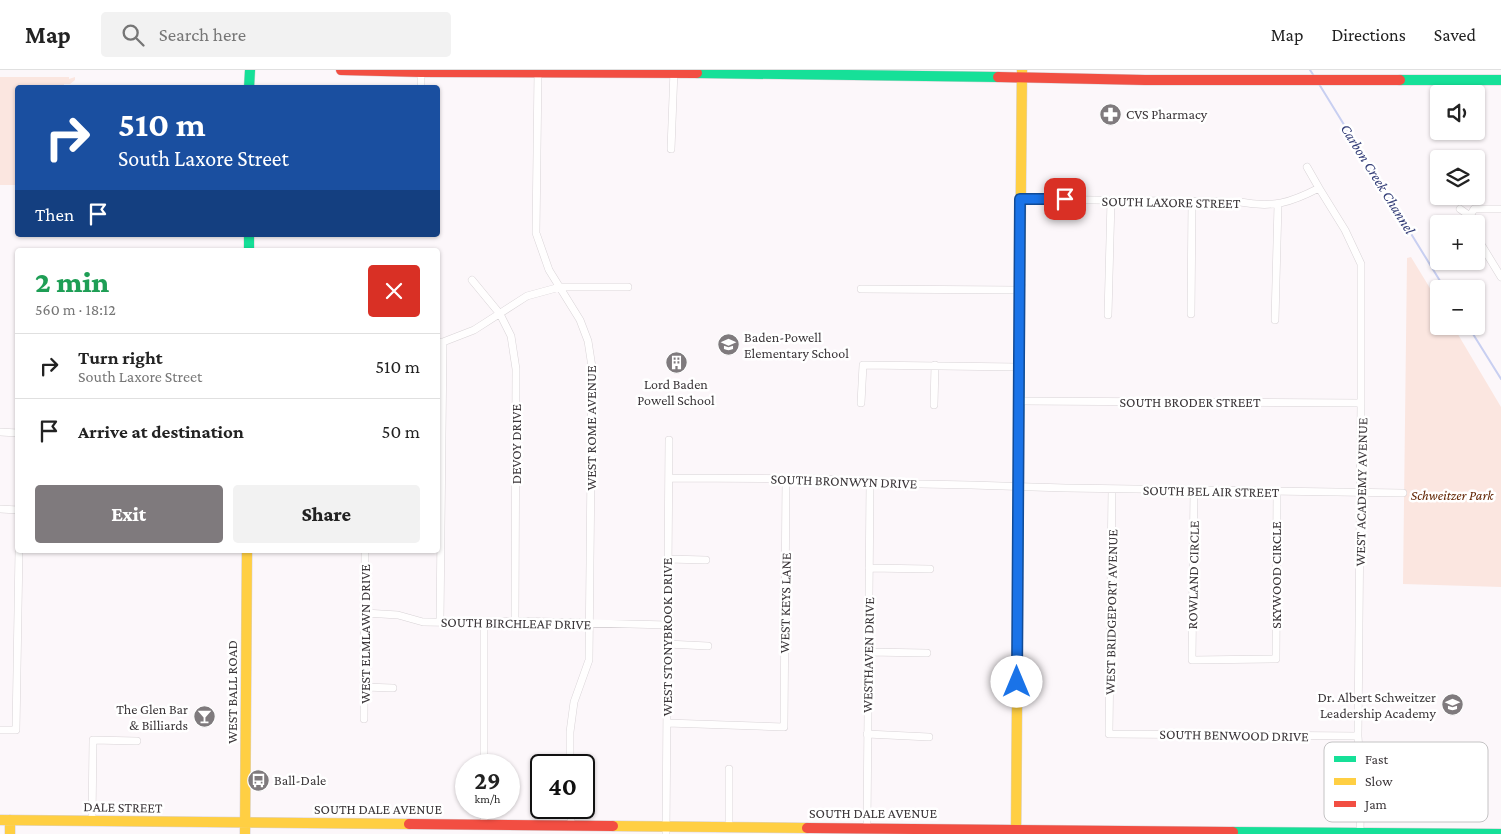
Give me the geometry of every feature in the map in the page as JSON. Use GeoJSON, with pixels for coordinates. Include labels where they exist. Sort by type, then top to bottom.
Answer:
{"type":"FeatureCollection","features":[{"type":"Feature","properties":{"kind":"street"},"geometry":{"type":"LineString","coordinates":[[250,70],[250,85]]}},
{"type":"Feature","properties":{"kind":"street"},"geometry":{"type":"LineString","coordinates":[[341,70],[421,72],[674,71],[1022,74],[1144,80],[1501,80]]}},
{"type":"Feature","properties":{"kind":"street","name":"WEST ROME AVENUE"},"geometry":{"type":"LineString","coordinates":[[538,71],[536,233],[549,270],[580,320],[588,341],[592,366],[589,660],[574,702],[570,732],[570,754]]}},
{"type":"Feature","properties":{"kind":"street"},"geometry":{"type":"LineString","coordinates":[[671,149],[674,71]]}},
{"type":"Feature","properties":{"kind":"street"},"geometry":{"type":"LineString","coordinates":[[421,72],[421,85]]}},
{"type":"Feature","properties":{"kind":"street"},"geometry":{"type":"LineString","coordinates":[[1016,831],[1022,74]]}},
{"type":"Feature","properties":{"kind":"street","name":"WEST ACADEMY AVENUE"},"geometry":{"type":"LineString","coordinates":[[1307,167],[1345,230],[1361,264],[1362,403],[1358,742]]}},
{"type":"Feature","properties":{"kind":"street","name":"SOUTH LAXORE STREET"},"geometry":{"type":"LineString","coordinates":[[1020,199],[1240,202],[1268,206],[1300,198],[1319,188]]}},
{"type":"Feature","properties":{"kind":"street"},"geometry":{"type":"LineString","coordinates":[[1108,315],[1110,200]]}},
{"type":"Feature","properties":{"kind":"street"},"geometry":{"type":"LineString","coordinates":[[1191,314],[1192,201]]}},
{"type":"Feature","properties":{"kind":"street"},"geometry":{"type":"LineString","coordinates":[[1275,320],[1278,204]]}},
{"type":"Feature","properties":{"kind":"street"},"geometry":{"type":"LineString","coordinates":[[1460,209],[1465,215]]}},
{"type":"Feature","properties":{"kind":"street"},"geometry":{"type":"LineString","coordinates":[[1472,215],[1474,209],[1501,209]]}},
{"type":"Feature","properties":{"kind":"street"},"geometry":{"type":"LineString","coordinates":[[1485,251],[1501,277]]}},
{"type":"Feature","properties":{"kind":"street","name":"DEVOY DRIVE"},"geometry":{"type":"LineString","coordinates":[[472,280],[500,314],[511,336],[516,369],[515,621]]}},
{"type":"Feature","properties":{"kind":"street"},"geometry":{"type":"LineString","coordinates":[[440,622],[440,342],[474,330],[527,296],[560,287],[628,287]]}},
{"type":"Feature","properties":{"kind":"street"},"geometry":{"type":"LineString","coordinates":[[861,290],[1020,290]]}},
{"type":"Feature","properties":{"kind":"street"},"geometry":{"type":"LineString","coordinates":[[861,403],[863,364],[1020,367]]}},
{"type":"Feature","properties":{"kind":"street"},"geometry":{"type":"LineString","coordinates":[[934,405],[935,365]]}},
{"type":"Feature","properties":{"kind":"street","name":"SOUTH BRODER STREET"},"geometry":{"type":"LineString","coordinates":[[1019,401],[1362,403]]}},
{"type":"Feature","properties":{"kind":"street"},"geometry":{"type":"LineString","coordinates":[[0,432],[15,432]]}},
{"type":"Feature","properties":{"kind":"street","name":"WEST STONYBROOK DRIVE"},"geometry":{"type":"LineString","coordinates":[[666,830],[669,440]]}},
{"type":"Feature","properties":{"kind":"street","name":"SOUTH BRONWYN DRIVE"},"geometry":{"type":"LineString","coordinates":[[669,478],[828,480],[1019,487]]}},
{"type":"Feature","properties":{"kind":"street","name":"WEST KEYS LANE"},"geometry":{"type":"LineString","coordinates":[[667,723],[784,727],[786,479]]}},
{"type":"Feature","properties":{"kind":"street","name":"WESTHAVEN DRIVE"},"geometry":{"type":"LineString","coordinates":[[862,829],[867,734],[870,483]]}},
{"type":"Feature","properties":{"kind":"street","name":"SOUTH BEL AIR STREET"},"geometry":{"type":"LineString","coordinates":[[1019,487],[1403,493]]}},
{"type":"Feature","properties":{"kind":"street","name":"WEST BRIDGEPORT AVENUE"},"geometry":{"type":"LineString","coordinates":[[1109,734],[1112,489]]}},
{"type":"Feature","properties":{"kind":"street","name":"ROWLAND CIRCLE"},"geometry":{"type":"LineString","coordinates":[[1194,490],[1192,660],[1276,659]]}},
{"type":"Feature","properties":{"kind":"street","name":"SKYWOOD CIRCLE"},"geometry":{"type":"LineString","coordinates":[[1276,659],[1277,492]]}},
{"type":"Feature","properties":{"kind":"street"},"geometry":{"type":"LineString","coordinates":[[0,509],[15,510]]}},
{"type":"Feature","properties":{"kind":"street"},"geometry":{"type":"LineString","coordinates":[[0,730],[16,730],[19,553]]}},
{"type":"Feature","properties":{"kind":"street","name":"WEST BALL ROAD"},"geometry":{"type":"LineString","coordinates":[[245,834],[247,553]]}},
{"type":"Feature","properties":{"kind":"street","name":"WEST ELMLAWN DRIVE"},"geometry":{"type":"LineString","coordinates":[[364,719],[365,553]]}},
{"type":"Feature","properties":{"kind":"street"},"geometry":{"type":"LineString","coordinates":[[668,559],[706,560]]}},
{"type":"Feature","properties":{"kind":"street"},"geometry":{"type":"LineString","coordinates":[[869,568],[930,569]]}},
{"type":"Feature","properties":{"kind":"street","name":"SOUTH BIRCHLEAF DRIVE"},"geometry":{"type":"LineString","coordinates":[[365,613],[398,615],[423,622],[484,623],[515,621],[668,625]]}},
{"type":"Feature","properties":{"kind":"street"},"geometry":{"type":"LineString","coordinates":[[484,623],[484,754]]}},
{"type":"Feature","properties":{"kind":"street"},"geometry":{"type":"LineString","coordinates":[[667,644],[708,646]]}},
{"type":"Feature","properties":{"kind":"street"},"geometry":{"type":"LineString","coordinates":[[868,652],[927,653]]}},
{"type":"Feature","properties":{"kind":"street"},"geometry":{"type":"LineString","coordinates":[[364,687],[393,688]]}},
{"type":"Feature","properties":{"kind":"street"},"geometry":{"type":"LineString","coordinates":[[867,734],[928,736]]}},
{"type":"Feature","properties":{"kind":"street","name":"SOUTH BENWOOD DRIVE"},"geometry":{"type":"LineString","coordinates":[[1109,734],[1358,736]]}},
{"type":"Feature","properties":{"kind":"street"},"geometry":{"type":"LineString","coordinates":[[92,820],[93,740],[138,741]]}},
{"type":"Feature","properties":{"kind":"street"},"geometry":{"type":"LineString","coordinates":[[729,769],[729,826]]}},
{"type":"Feature","properties":{"kind":"street"},"geometry":{"type":"LineString","coordinates":[[484,819],[484,824]]}},
{"type":"Feature","properties":{"kind":"street"},"geometry":{"type":"LineString","coordinates":[[571,819],[571,825]]}},
{"type":"Feature","properties":{"kind":"street"},"geometry":{"type":"LineString","coordinates":[[5,820],[10,834]]}},
{"type":"Feature","properties":{"kind":"street","name":"DALE STREET"},"geometry":{"type":"LineString","coordinates":[[5,820],[245,822]]}},
{"type":"Feature","properties":{"kind":"street","name":"SOUTH DALE AVENUE"},"geometry":{"type":"LineString","coordinates":[[245,822],[571,825],[666,830],[729,826],[1016,831],[1501,834]]}},
{"type":"Feature","properties":{"kind":"street","name":"WEST ACADEMY AVENUE"},"geometry":{"type":"LineString","coordinates":[[1360,822],[1360,832]]}},
{"type":"Feature","properties":{"kind":"green space"},"geometry":{"type":"Polygon","coordinates":[[[0,77],[69,77],[69,79],[75,77],[75,80],[70,84],[64,85],[15,85],[15,185],[0,185],[0,77]]]}},
{"type":"Feature","properties":{"kind":"green space","name":"Schweitzer Park"},"geometry":{"type":"Polygon","coordinates":[[[1411,257],[1430,288],[1430,335],[1458,335],[1501,407],[1501,587],[1403,584],[1407,258],[1411,257]]]}},
{"type":"Feature","properties":{"kind":"waterway","name":"Carbon Creek Channel"},"geometry":{"type":"LineString","coordinates":[[1310,70],[1314,76]]}},
{"type":"Feature","properties":{"kind":"waterway","name":"Carbon Creek Channel"},"geometry":{"type":"LineString","coordinates":[[1319,84],[1439,280]]}},
{"type":"Feature","properties":{"kind":"waterway","name":"Carbon Creek Channel"},"geometry":{"type":"LineString","coordinates":[[1474,335],[1501,379]]}},
{"type":"Feature","properties":{"kind":"traffic: fast"},"geometry":{"type":"LineString","coordinates":[[249,85],[250,70]]}},
{"type":"Feature","properties":{"kind":"traffic: fast"},"geometry":{"type":"LineString","coordinates":[[697,73],[998,77]]}},
{"type":"Feature","properties":{"kind":"traffic: fast"},"geometry":{"type":"LineString","coordinates":[[1400,80],[1501,80]]}},
{"type":"Feature","properties":{"kind":"traffic: fast"},"geometry":{"type":"LineString","coordinates":[[249,237],[249,248]]}},
{"type":"Feature","properties":{"kind":"traffic: fast"},"geometry":{"type":"LineString","coordinates":[[1018,578],[1020,285]]}},
{"type":"Feature","properties":{"kind":"traffic: fast"},"geometry":{"type":"LineString","coordinates":[[1233,832],[1501,834]]}},
{"type":"Feature","properties":{"kind":"traffic: slow"},"geometry":{"type":"LineString","coordinates":[[1020,285],[1022,70]]}},
{"type":"Feature","properties":{"kind":"traffic: slow"},"geometry":{"type":"LineString","coordinates":[[245,834],[247,553]]}},
{"type":"Feature","properties":{"kind":"traffic: slow"},"geometry":{"type":"LineString","coordinates":[[1016,834],[1018,578]]}},
{"type":"Feature","properties":{"kind":"traffic: slow"},"geometry":{"type":"LineString","coordinates":[[0,820],[409,824]]}},
{"type":"Feature","properties":{"kind":"traffic: slow"},"geometry":{"type":"LineString","coordinates":[[10,820],[10,834]]}},
{"type":"Feature","properties":{"kind":"traffic: slow"},"geometry":{"type":"LineString","coordinates":[[613,826],[807,828]]}},
{"type":"Feature","properties":{"kind":"traffic: jam"},"geometry":{"type":"LineString","coordinates":[[341,70],[697,73]]}},
{"type":"Feature","properties":{"kind":"traffic: jam"},"geometry":{"type":"LineString","coordinates":[[998,77],[1145,80],[1400,80]]}},
{"type":"Feature","properties":{"kind":"traffic: jam"},"geometry":{"type":"LineString","coordinates":[[409,824],[613,826]]}},
{"type":"Feature","properties":{"kind":"traffic: jam"},"geometry":{"type":"LineString","coordinates":[[807,828],[1233,832]]}},
{"type":"Feature","properties":{"kind":"place","name":"CVS Pharmacy"},"geometry":{"type":"Point","coordinates":[1110,114]}},
{"type":"Feature","properties":{"kind":"place","name":"Baden-Powell Elementary School"},"geometry":{"type":"Point","coordinates":[728,345]}},
{"type":"Feature","properties":{"kind":"place","name":"Lord Baden Powell School"},"geometry":{"type":"Point","coordinates":[676,362]}},
{"type":"Feature","properties":{"kind":"place","name":"Dr. Albert Schweitzer Leadership Academy"},"geometry":{"type":"Point","coordinates":[1452,705]}},
{"type":"Feature","properties":{"kind":"place","name":"The Glen Bar & Billiards"},"geometry":{"type":"Point","coordinates":[204,717]}},
{"type":"Feature","properties":{"kind":"place","name":"Ball-Dale"},"geometry":{"type":"Point","coordinates":[258,780]}},
{"type":"Feature","properties":{"kind":"route"},"geometry":{"type":"LineString","coordinates":[[1017,682],[1020,199],[1065,199]]}}]}
